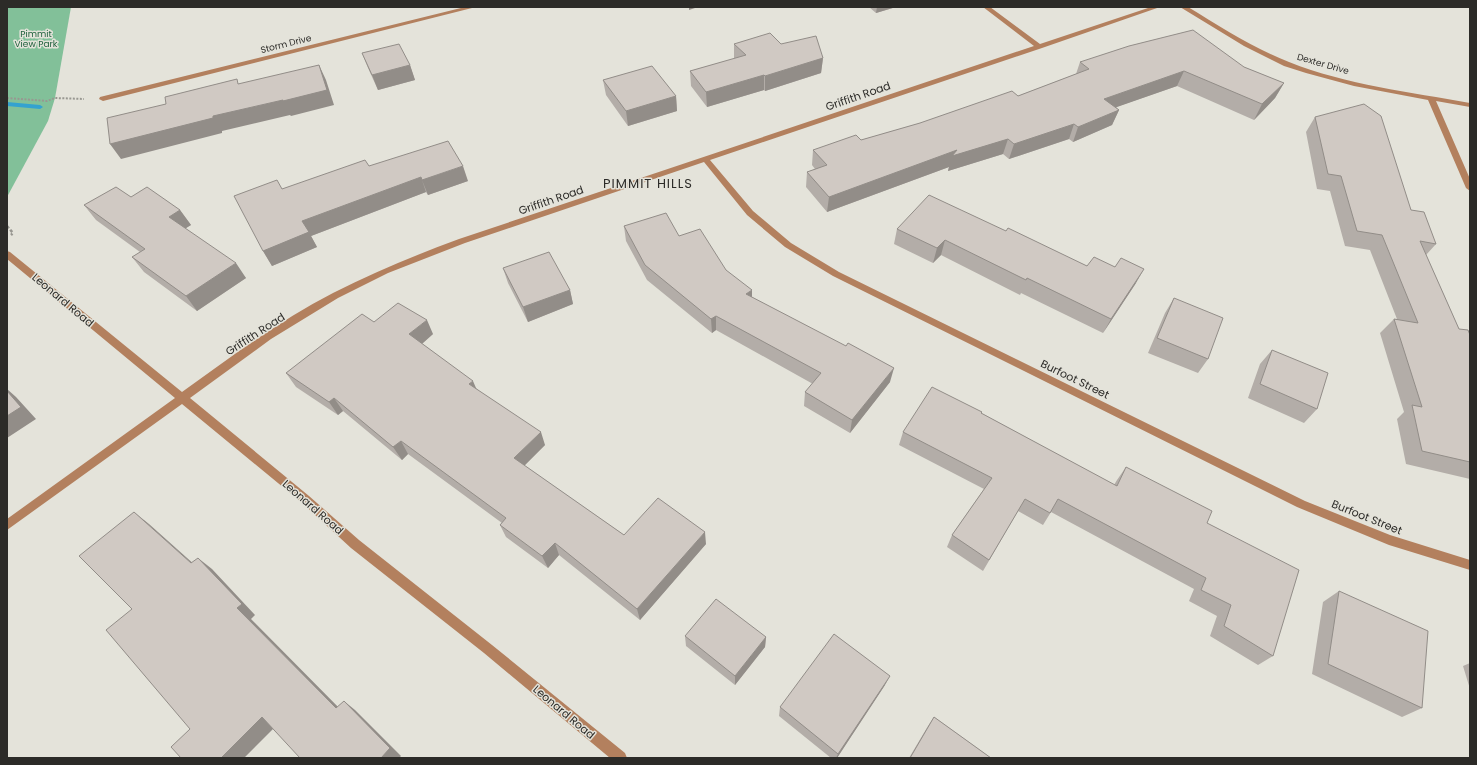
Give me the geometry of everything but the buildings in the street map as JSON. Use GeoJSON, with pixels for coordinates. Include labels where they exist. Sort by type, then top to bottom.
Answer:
{"type":"FeatureCollection","features":[{"type":"Feature","properties":{"kind":"street","name":"Storm Drive"},"geometry":{"type":"LineString","coordinates":[[103,99],[473,7]]}},
{"type":"Feature","properties":{"kind":"street"},"geometry":{"type":"LineString","coordinates":[[986,7],[1040,46]]}},
{"type":"Feature","properties":{"kind":"street","name":"Griffith Road"},"geometry":{"type":"LineString","coordinates":[[7,525],[268,336],[335,296],[385,271],[462,241],[1157,7]]}},
{"type":"Feature","properties":{"kind":"street","name":"Dexter Drive"},"geometry":{"type":"LineString","coordinates":[[1183,7],[1262,53],[1288,64],[1352,83],[1470,105]]}},
{"type":"Feature","properties":{"kind":"street"},"geometry":{"type":"LineString","coordinates":[[1431,98],[1470,188]]}},
{"type":"Feature","properties":{"kind":"street","name":"Burfoot Street"},"geometry":{"type":"LineString","coordinates":[[705,159],[750,212],[788,245],[836,274],[1301,504],[1390,540],[1470,565]]}},
{"type":"Feature","properties":{"kind":"street","name":"Leonard Road"},"geometry":{"type":"LineString","coordinates":[[7,254],[305,499],[355,544],[488,649],[620,758]]}},
{"type":"Feature","properties":{"kind":"path"},"geometry":{"type":"LineString","coordinates":[[7,98],[47,101],[55,98],[103,99]]}},
{"type":"Feature","properties":{"kind":"path"},"geometry":{"type":"LineString","coordinates":[[7,226],[13,233],[7,237]]}},
{"type":"Feature","properties":{"kind":"green space","name":"Pimmit View Park"},"geometry":{"type":"Polygon","coordinates":[[[7,7],[71,7],[55,98],[48,121],[7,197],[7,7]]]}},
{"type":"Feature","properties":{"kind":"waterway"},"geometry":{"type":"LineString","coordinates":[[7,104],[40,107]]}},
{"type":"Feature","properties":{"kind":"district","name":"PIMMIT HILLS"},"geometry":{"type":"Point","coordinates":[648,183]}}]}
